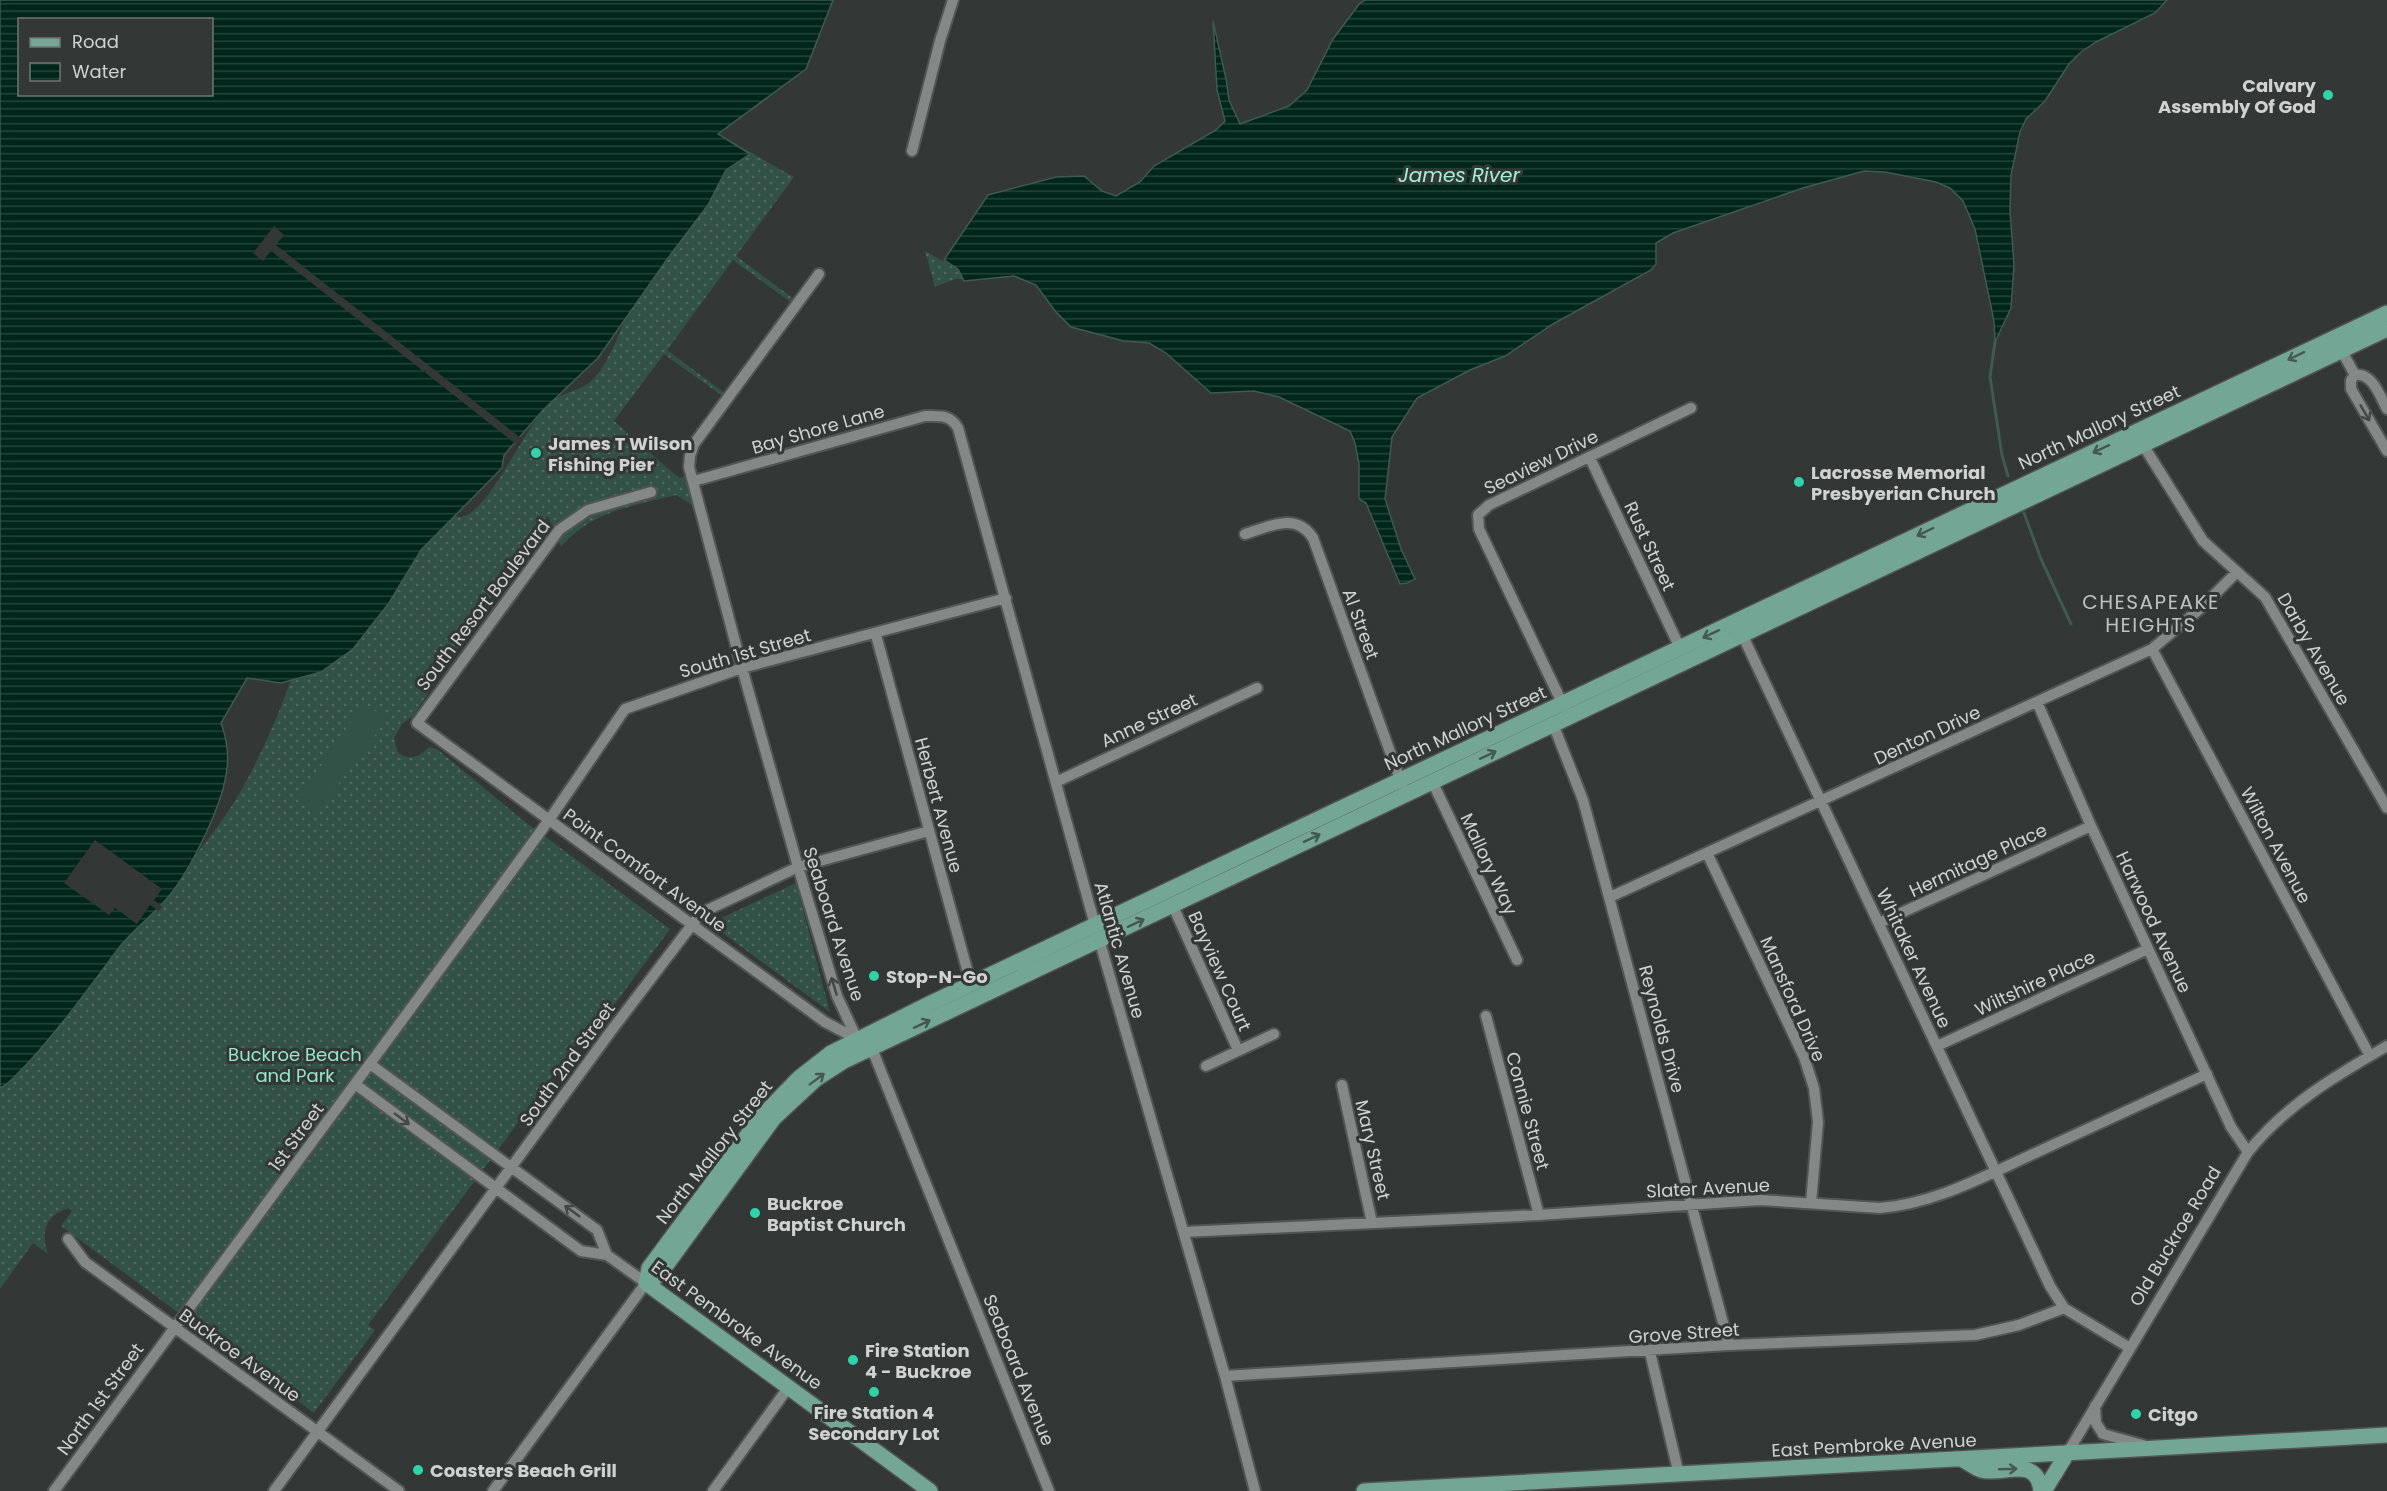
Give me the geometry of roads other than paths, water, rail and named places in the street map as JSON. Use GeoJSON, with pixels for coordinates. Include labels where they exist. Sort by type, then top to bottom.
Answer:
{"type":"FeatureCollection","features":[{"type":"Feature","properties":{"kind":"main road","name":"North Mallory Street"},"geometry":{"type":"LineString","coordinates":[[863,1044],[2338,344],[2387,313]]}},
{"type":"Feature","properties":{"kind":"main road","name":"North Mallory Street"},"geometry":{"type":"LineString","coordinates":[[2338,344],[2387,329]]}},
{"type":"Feature","properties":{"kind":"main road","name":"North Mallory Street"},"geometry":{"type":"LineString","coordinates":[[646,1283],[658,1275],[774,1118],[816,1079],[863,1044],[971,984],[1098,932],[1173,906],[1402,787],[1432,781],[1553,724],[1565,710],[1680,648],[1739,628]]}},
{"type":"Feature","properties":{"kind":"main road","name":"East Pembroke Avenue"},"geometry":{"type":"LineString","coordinates":[[646,1283],[930,1491]]}},
{"type":"Feature","properties":{"kind":"main road","name":"East Pembroke Avenue"},"geometry":{"type":"LineString","coordinates":[[1364,1491],[1963,1461],[2068,1452],[2387,1435]]}},
{"type":"Feature","properties":{"kind":"main road","name":"Old Buckroe Road"},"geometry":{"type":"LineString","coordinates":[[2043,1491],[2068,1452]]}},
{"type":"Feature","properties":{"kind":"main road"},"geometry":{"type":"LineString","coordinates":[[1963,1461],[1981,1470],[2030,1471],[2038,1478],[2043,1491]]}},
{"type":"Feature","properties":{"kind":"street"},"geometry":{"type":"LineString","coordinates":[[912,151],[940,41],[953,0]]}},
{"type":"Feature","properties":{"kind":"street","name":"Seaboard Avenue"},"geometry":{"type":"LineString","coordinates":[[819,274],[694,444],[689,461],[742,668],[837,996],[863,1044],[878,1064],[1049,1491]]}},
{"type":"Feature","properties":{"kind":"street"},"geometry":{"type":"LineString","coordinates":[[2338,344],[2355,375]]}},
{"type":"Feature","properties":{"kind":"street"},"geometry":{"type":"LineString","coordinates":[[2387,409],[2370,379],[2361,374],[2355,375],[2351,380],[2351,389],[2387,451]]}},
{"type":"Feature","properties":{"kind":"street","name":"Seaview Drive"},"geometry":{"type":"LineString","coordinates":[[1565,710],[1479,529],[1477,521],[1482,509],[1691,408]]}},
{"type":"Feature","properties":{"kind":"street","name":"Bay Shore Lane"},"geometry":{"type":"LineString","coordinates":[[694,481],[925,416],[952,419]]}},
{"type":"Feature","properties":{"kind":"street","name":"Atlantic Avenue"},"geometry":{"type":"LineString","coordinates":[[952,419],[958,428],[969,465],[1098,932],[1225,1376],[1255,1491]]}},
{"type":"Feature","properties":{"kind":"street","name":"Darby Avenue"},"geometry":{"type":"LineString","coordinates":[[2138,438],[2203,541],[2265,597],[2387,808]]}},
{"type":"Feature","properties":{"kind":"street","name":"Rust Street"},"geometry":{"type":"LineString","coordinates":[[1590,458],[1680,648]]}},
{"type":"Feature","properties":{"kind":"street","name":"South Resort Boulevard"},"geometry":{"type":"LineString","coordinates":[[417,723],[559,530],[588,510],[651,492]]}},
{"type":"Feature","properties":{"kind":"street","name":"Al Street"},"geometry":{"type":"LineString","coordinates":[[1245,534],[1290,522],[1300,524],[1312,538],[1402,787]]}},
{"type":"Feature","properties":{"kind":"street","name":"Denton Drive"},"geometry":{"type":"LineString","coordinates":[[1610,897],[2152,649],[2201,608],[2237,572]]}},
{"type":"Feature","properties":{"kind":"street","name":"South 1st Street"},"geometry":{"type":"LineString","coordinates":[[549,820],[624,709],[742,668],[876,635],[1006,598]]}},
{"type":"Feature","properties":{"kind":"street","name":"Whitaker Avenue"},"geometry":{"type":"LineString","coordinates":[[1739,628],[2050,1286],[2064,1308]]}},
{"type":"Feature","properties":{"kind":"street","name":"Herbert Avenue"},"geometry":{"type":"LineString","coordinates":[[876,635],[971,984]]}},
{"type":"Feature","properties":{"kind":"street","name":"Wilton Avenue"},"geometry":{"type":"LineString","coordinates":[[2152,649],[2370,1056]]}},
{"type":"Feature","properties":{"kind":"street","name":"Anne Street"},"geometry":{"type":"LineString","coordinates":[[1056,782],[1257,688]]}},
{"type":"Feature","properties":{"kind":"street","name":"Harwood Avenue"},"geometry":{"type":"LineString","coordinates":[[2037,702],[2091,826],[2206,1074],[2235,1134],[2248,1152]]}},
{"type":"Feature","properties":{"kind":"street","name":"Point Comfort Avenue"},"geometry":{"type":"LineString","coordinates":[[417,723],[825,1022],[863,1044]]}},
{"type":"Feature","properties":{"kind":"street","name":"Reynolds Drive"},"geometry":{"type":"LineString","coordinates":[[1553,724],[1583,800],[1729,1345]]}},
{"type":"Feature","properties":{"kind":"street","name":"Mallory Way"},"geometry":{"type":"LineString","coordinates":[[1432,781],[1517,960]]}},
{"type":"Feature","properties":{"kind":"street","name":"1st Street"},"geometry":{"type":"LineString","coordinates":[[175,1329],[549,820]]}},
{"type":"Feature","properties":{"kind":"street","name":"Hermitage Place"},"geometry":{"type":"LineString","coordinates":[[1879,923],[2091,826]]}},
{"type":"Feature","properties":{"kind":"street","name":"South 2nd Street"},"geometry":{"type":"LineString","coordinates":[[274,1491],[701,913],[798,867],[929,831]]}},
{"type":"Feature","properties":{"kind":"street","name":"Mansford Drive"},"geometry":{"type":"LineString","coordinates":[[1707,853],[1804,1057],[1814,1088],[1818,1122],[1811,1203]]}},
{"type":"Feature","properties":{"kind":"street","name":"Bayview Court"},"geometry":{"type":"LineString","coordinates":[[1173,906],[1238,1050]]}},
{"type":"Feature","properties":{"kind":"street","name":"Wiltshire Place"},"geometry":{"type":"LineString","coordinates":[[1937,1046],[2148,949]]}},
{"type":"Feature","properties":{"kind":"street","name":"Connie Street"},"geometry":{"type":"LineString","coordinates":[[1486,1016],[1539,1215]]}},
{"type":"Feature","properties":{"kind":"street","name":"Bayview Court"},"geometry":{"type":"LineString","coordinates":[[1206,1066],[1274,1034]]}},
{"type":"Feature","properties":{"kind":"street","name":"Old Buckroe Road"},"geometry":{"type":"LineString","coordinates":[[2068,1452],[2248,1152],[2270,1126],[2292,1107],[2387,1046]]}},
{"type":"Feature","properties":{"kind":"street","name":"East Pembroke Avenue"},"geometry":{"type":"LineString","coordinates":[[370,1064],[597,1230],[608,1255]]}},
{"type":"Feature","properties":{"kind":"street","name":"Slater Avenue"},"geometry":{"type":"LineString","coordinates":[[1184,1232],[1539,1215],[1760,1200],[1880,1208],[1897,1207],[1929,1199],[1996,1171],[2206,1074]]}},
{"type":"Feature","properties":{"kind":"street","name":"East Pembroke Avenue"},"geometry":{"type":"LineString","coordinates":[[355,1084],[581,1251],[608,1255],[646,1283]]}},
{"type":"Feature","properties":{"kind":"street","name":"Mary Street"},"geometry":{"type":"LineString","coordinates":[[1342,1085],[1372,1222]]}},
{"type":"Feature","properties":{"kind":"street","name":"Buckroe Avenue"},"geometry":{"type":"LineString","coordinates":[[68,1239],[85,1262],[399,1491]]}},
{"type":"Feature","properties":{"kind":"street","name":"North Mallory Street"},"geometry":{"type":"LineString","coordinates":[[493,1491],[646,1283]]}},
{"type":"Feature","properties":{"kind":"street"},"geometry":{"type":"LineString","coordinates":[[2064,1308],[2130,1348]]}},
{"type":"Feature","properties":{"kind":"street","name":"Grove Street"},"geometry":{"type":"LineString","coordinates":[[1225,1376],[1650,1352],[1729,1345],[1975,1335],[2019,1325],[2064,1308]]}},
{"type":"Feature","properties":{"kind":"street","name":"North 1st Street"},"geometry":{"type":"LineString","coordinates":[[54,1491],[167,1336],[175,1329]]}},
{"type":"Feature","properties":{"kind":"street"},"geometry":{"type":"LineString","coordinates":[[1650,1352],[1679,1475]]}},
{"type":"Feature","properties":{"kind":"street"},"geometry":{"type":"LineString","coordinates":[[713,1491],[789,1388]]}},
{"type":"Feature","properties":{"kind":"street"},"geometry":{"type":"LineString","coordinates":[[2095,1406],[2096,1423],[2103,1434],[2152,1447]]}},
{"type":"Feature","properties":{"kind":"water"},"geometry":{"type":"Polygon","coordinates":[[[0,0],[833,0],[806,69],[718,134],[750,154],[726,170],[708,205],[598,358],[543,410],[504,455],[502,468],[421,550],[389,603],[353,649],[321,672],[281,683],[247,678],[221,723],[226,739],[228,763],[225,782],[213,817],[187,870],[163,903],[121,945],[39,1051],[0,1088],[0,0]]]}},
{"type":"Feature","properties":{"kind":"water","name":"James River"},"geometry":{"type":"Polygon","coordinates":[[[1365,0],[2167,0],[2155,13],[2096,42],[2081,52],[2069,64],[2045,101],[2026,119],[2020,132],[2011,175],[2010,211],[2014,265],[2011,308],[1995,342],[1994,321],[1975,229],[1963,201],[1950,188],[1936,182],[1885,172],[1864,171],[1803,188],[1673,233],[1656,243],[1656,264],[1651,270],[1553,324],[1505,356],[1470,370],[1417,398],[1392,437],[1385,499],[1401,549],[1415,579],[1400,584],[1366,503],[1359,499],[1359,464],[1350,431],[1279,397],[1254,391],[1211,393],[1166,353],[1149,343],[1124,341],[1071,327],[1056,312],[1036,285],[1014,276],[964,281],[958,269],[944,260],[988,195],[1056,177],[1084,176],[1102,191],[1116,196],[1140,182],[1154,166],[1216,130],[1225,121],[1217,90],[1213,21],[1229,100],[1240,124],[1289,106],[1307,90],[1333,39],[1360,3],[1365,0]]]}},
{"type":"Feature","properties":{"kind":"waterway"},"geometry":{"type":"LineString","coordinates":[[1995,342],[1990,377],[2002,455],[2008,476]]}},
{"type":"Feature","properties":{"kind":"waterway"},"geometry":{"type":"LineString","coordinates":[[2024,513],[2041,559],[2071,624]]}},
{"type":"Feature","properties":{"kind":"place","name":"Calvary Assembly Of God"},"geometry":{"type":"Point","coordinates":[2328,95]}},
{"type":"Feature","properties":{"kind":"place","name":"James T Wilson Fishing Pier"},"geometry":{"type":"Point","coordinates":[536,453]}},
{"type":"Feature","properties":{"kind":"place","name":"Lacrosse Memorial Presbyerian Church"},"geometry":{"type":"Point","coordinates":[1799,482]}},
{"type":"Feature","properties":{"kind":"place","name":"Stop-N-Go"},"geometry":{"type":"Point","coordinates":[874,976]}},
{"type":"Feature","properties":{"kind":"place","name":"Buckroe Baptist Church"},"geometry":{"type":"Point","coordinates":[755,1213]}},
{"type":"Feature","properties":{"kind":"place","name":"Fire Station 4 - Buckroe"},"geometry":{"type":"Point","coordinates":[853,1360]}},
{"type":"Feature","properties":{"kind":"place","name":"Fire Station 4 Secondary Lot"},"geometry":{"type":"Point","coordinates":[874,1392]}},
{"type":"Feature","properties":{"kind":"place","name":"Citgo"},"geometry":{"type":"Point","coordinates":[2136,1414]}},
{"type":"Feature","properties":{"kind":"place","name":"Coasters Beach Grill"},"geometry":{"type":"Point","coordinates":[418,1470]}},
{"type":"Feature","properties":{"kind":"district","name":"CHESAPEAKE HEIGHTS"},"geometry":{"type":"Point","coordinates":[2151,614]}},
{"type":"Feature","properties":{"kind":"park label","name":"Buckroe Beach and Park"},"geometry":{"type":"Point","coordinates":[295,1064]}}]}
